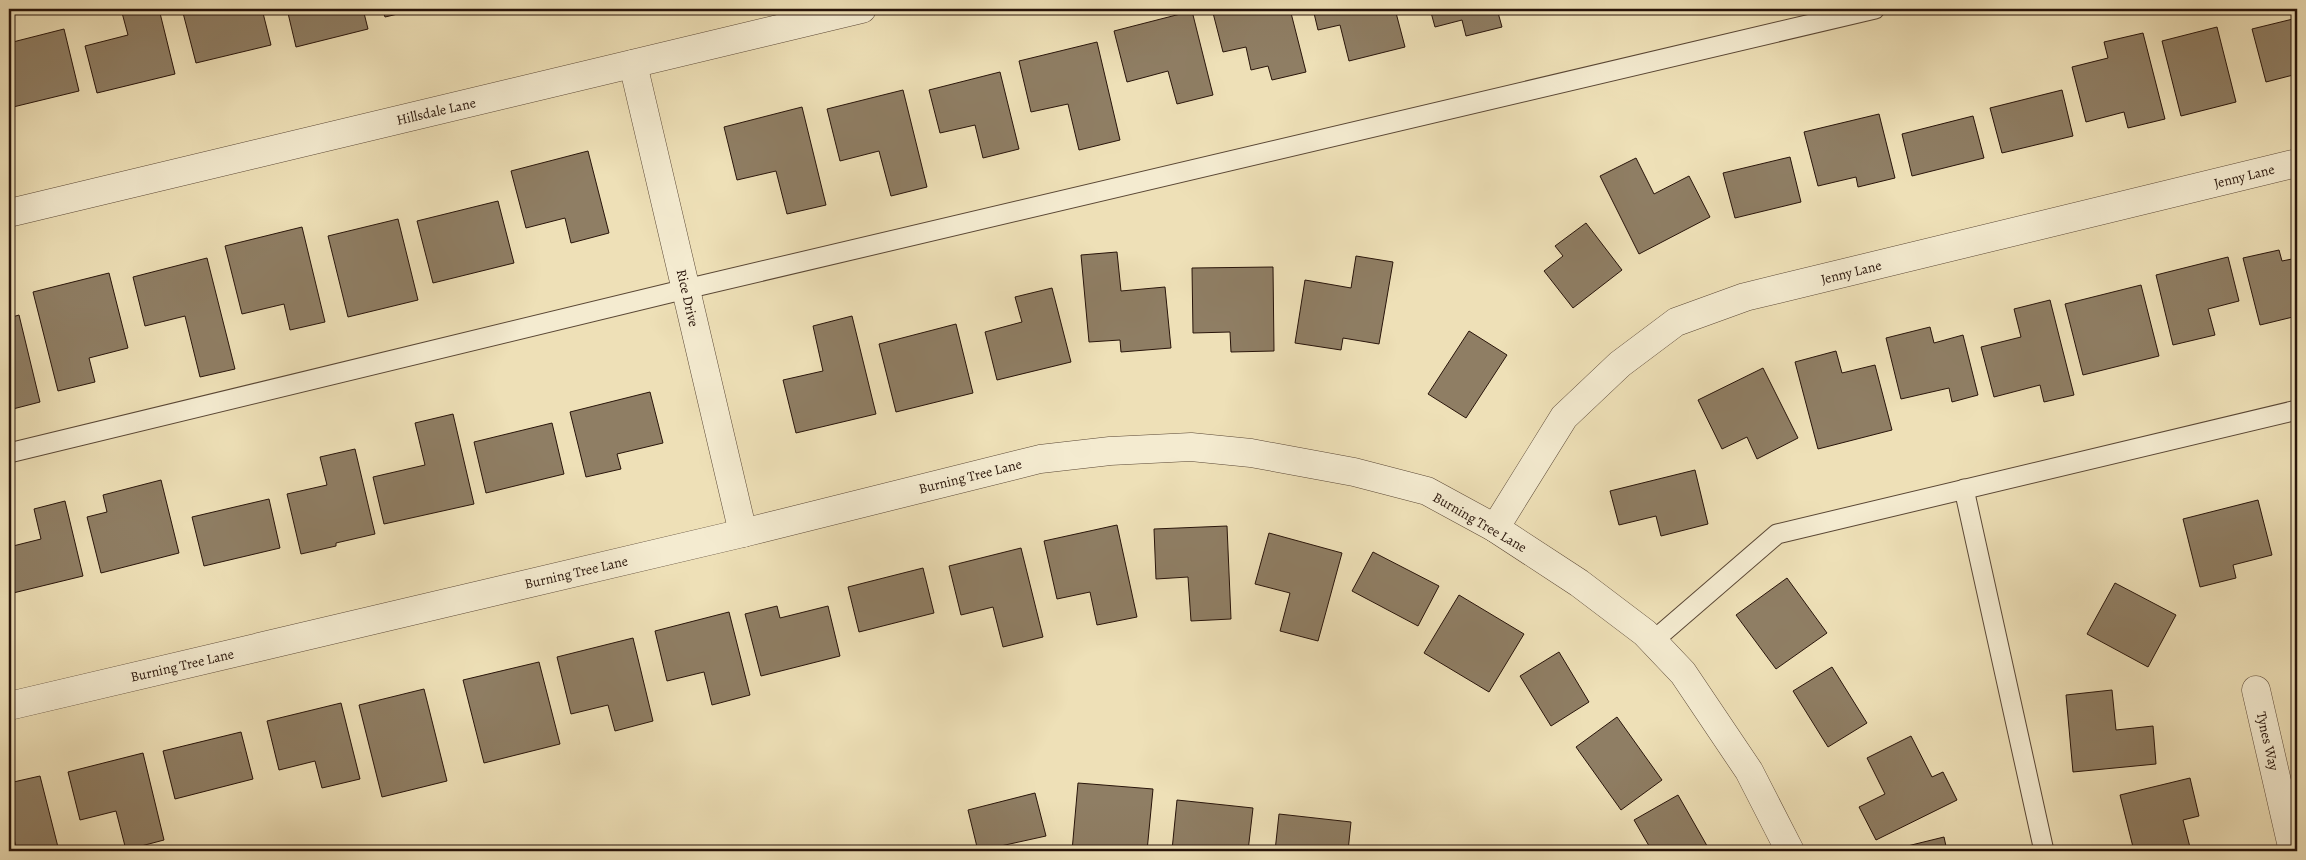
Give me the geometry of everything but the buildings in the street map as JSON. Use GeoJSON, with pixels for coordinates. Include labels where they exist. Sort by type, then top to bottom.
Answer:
{"type":"FeatureCollection","features":[{"type":"Feature","properties":{"kind":"street","name":"Hillsdale Lane"},"geometry":{"type":"LineString","coordinates":[[9,213],[862,9]]}},
{"type":"Feature","properties":{"kind":"street","name":"Rice Drive"},"geometry":{"type":"LineString","coordinates":[[632,64],[743,533]]}},
{"type":"Feature","properties":{"kind":"street","name":"Jenny Lane"},"geometry":{"type":"LineString","coordinates":[[1495,528],[1564,418],[1620,364],[1676,322],[1745,297],[2297,164]]}},
{"type":"Feature","properties":{"kind":"street","name":"Burning Tree Lane"},"geometry":{"type":"LineString","coordinates":[[9,706],[743,533],[1040,459],[1110,451],[1191,447],[1250,453],[1363,474],[1427,491],[1495,528],[1579,583],[1653,641],[1683,673],[1750,771],[1790,851]]}},
{"type":"Feature","properties":{"kind":"street","name":"Tynes Way"},"geometry":{"type":"LineString","coordinates":[[2256,690],[2293,851]]}},
{"type":"Feature","properties":{"kind":"lane"},"geometry":{"type":"LineString","coordinates":[[9,453],[686,289],[1875,9]]}},
{"type":"Feature","properties":{"kind":"lane"},"geometry":{"type":"LineString","coordinates":[[1653,641],[1777,534],[2297,410]]}},
{"type":"Feature","properties":{"kind":"lane"},"geometry":{"type":"LineString","coordinates":[[1964,489],[2044,851]]}}]}
